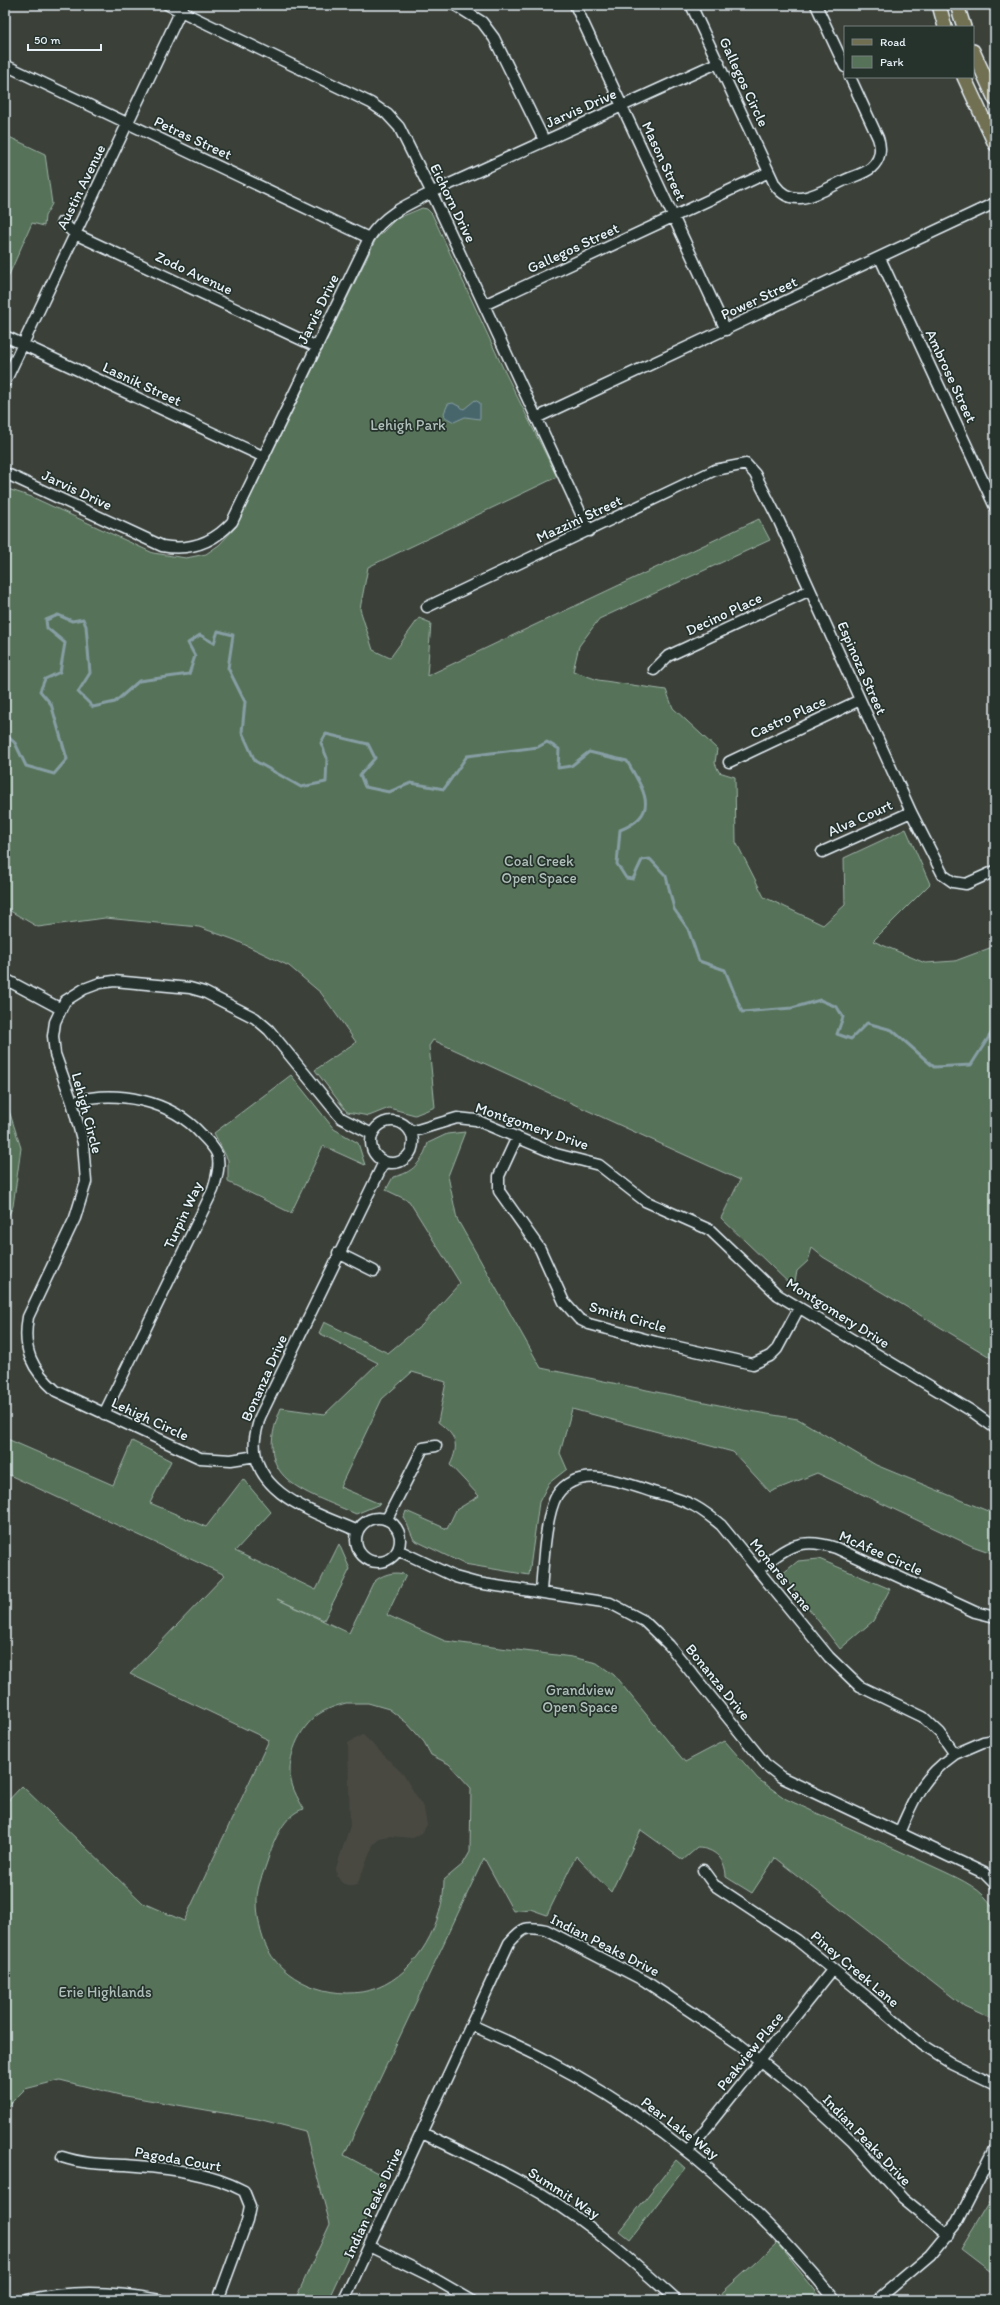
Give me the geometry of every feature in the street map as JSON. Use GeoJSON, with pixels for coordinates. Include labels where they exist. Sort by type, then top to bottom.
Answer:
{"type":"FeatureCollection","features":[{"type":"Feature","properties":{"kind":"main road"},"geometry":{"type":"LineString","coordinates":[[939,5],[945,26]]}},
{"type":"Feature","properties":{"kind":"main road"},"geometry":{"type":"LineString","coordinates":[[957,5],[964,26]]}},
{"type":"Feature","properties":{"kind":"main road"},"geometry":{"type":"LineString","coordinates":[[974,53],[995,99]]}},
{"type":"Feature","properties":{"kind":"main road"},"geometry":{"type":"LineString","coordinates":[[964,78],[995,144]]}},
{"type":"Feature","properties":{"kind":"street","name":"Eichorn Drive"},"geometry":{"type":"LineString","coordinates":[[168,5],[182,8],[371,103],[387,114],[399,127],[432,193],[589,531]]}},
{"type":"Feature","properties":{"kind":"street"},"geometry":{"type":"LineString","coordinates":[[455,5],[482,22],[494,38],[544,140]]}},
{"type":"Feature","properties":{"kind":"street","name":"Mason Street"},"geometry":{"type":"LineString","coordinates":[[575,5],[726,330]]}},
{"type":"Feature","properties":{"kind":"street","name":"Gallegos Circle"},"geometry":{"type":"LineString","coordinates":[[691,5],[719,62],[769,172],[781,194],[803,199],[871,168],[880,155],[881,145],[850,78]]}},
{"type":"Feature","properties":{"kind":"street"},"geometry":{"type":"LineString","coordinates":[[816,5],[844,65]]}},
{"type":"Feature","properties":{"kind":"street","name":"Austin Avenue"},"geometry":{"type":"LineString","coordinates":[[5,382],[182,8]]}},
{"type":"Feature","properties":{"kind":"street","name":"Jarvis Drive"},"geometry":{"type":"LineString","coordinates":[[5,473],[162,546],[178,549],[206,542],[221,534],[232,522],[369,238],[377,225],[397,210],[432,193],[544,140],[719,62]]}},
{"type":"Feature","properties":{"kind":"street","name":"Petras Street"},"geometry":{"type":"LineString","coordinates":[[5,65],[369,238]]}},
{"type":"Feature","properties":{"kind":"street"},"geometry":{"type":"LineString","coordinates":[[674,218],[769,172]]}},
{"type":"Feature","properties":{"kind":"street","name":"Power Street"},"geometry":{"type":"LineString","coordinates":[[536,418],[995,203]]}},
{"type":"Feature","properties":{"kind":"street","name":"Gallegos Street"},"geometry":{"type":"LineString","coordinates":[[484,305],[674,218]]}},
{"type":"Feature","properties":{"kind":"street","name":"Zodo Avenue"},"geometry":{"type":"LineString","coordinates":[[62,222],[75,234],[317,347]]}},
{"type":"Feature","properties":{"kind":"street","name":"Ambrose Street"},"geometry":{"type":"LineString","coordinates":[[880,258],[995,507]]}},
{"type":"Feature","properties":{"kind":"street","name":"Lasnik Street"},"geometry":{"type":"LineString","coordinates":[[7,337],[264,457]]}},
{"type":"Feature","properties":{"kind":"street","name":"Mazzini Street"},"geometry":{"type":"LineString","coordinates":[[427,607],[715,470],[746,464]]}},
{"type":"Feature","properties":{"kind":"street","name":"Espinoza Street"},"geometry":{"type":"LineString","coordinates":[[746,464],[755,474],[810,590],[911,812],[943,875],[952,882],[966,884],[995,871]]}},
{"type":"Feature","properties":{"kind":"street","name":"Decino Place"},"geometry":{"type":"LineString","coordinates":[[654,670],[668,656],[810,590]]}},
{"type":"Feature","properties":{"kind":"street","name":"Castro Place"},"geometry":{"type":"LineString","coordinates":[[730,762],[860,700]]}},
{"type":"Feature","properties":{"kind":"street","name":"Alva Court"},"geometry":{"type":"LineString","coordinates":[[822,852],[911,812]]}},
{"type":"Feature","properties":{"kind":"street"},"geometry":{"type":"LineString","coordinates":[[5,979],[61,1009]]}},
{"type":"Feature","properties":{"kind":"street","name":"Lehigh Circle"},"geometry":{"type":"LineString","coordinates":[[256,1456],[231,1460],[200,1458],[104,1414],[51,1387],[35,1368],[27,1348],[26,1330],[28,1317],[75,1218],[86,1182],[83,1143],[72,1102],[54,1054],[53,1036],[55,1022],[65,1001],[84,989],[100,983],[114,981],[190,988],[204,992],[255,1018],[269,1030],[341,1118],[372,1134]]}},
{"type":"Feature","properties":{"kind":"street","name":"Turpin Way"},"geometry":{"type":"LineString","coordinates":[[72,1102],[99,1097],[133,1099],[154,1103],[184,1118],[198,1130],[217,1154],[217,1178],[213,1190],[104,1414]]}},
{"type":"Feature","properties":{"kind":"street","name":"Montgomery Drive"},"geometry":{"type":"LineString","coordinates":[[411,1132],[457,1118],[476,1120],[556,1154],[599,1164],[645,1201],[710,1230],[778,1295],[970,1410],[995,1428]]}},
{"type":"Feature","properties":{"kind":"street"},"geometry":{"type":"LineString","coordinates":[[394,1121],[401,1123],[411,1132],[413,1147],[410,1154],[398,1163],[384,1162],[374,1153],[371,1147],[372,1134],[381,1124],[394,1121]]}},
{"type":"Feature","properties":{"kind":"street","name":"Smith Circle"},"geometry":{"type":"LineString","coordinates":[[517,1137],[499,1176],[499,1191],[543,1254],[564,1302],[579,1319],[589,1324],[656,1342],[753,1364],[770,1356],[777,1349],[799,1308]]}},
{"type":"Feature","properties":{"kind":"street"},"geometry":{"type":"LineString","coordinates":[[374,1271],[337,1256],[384,1162]]}},
{"type":"Feature","properties":{"kind":"street","name":"Bonanza Drive"},"geometry":{"type":"LineString","coordinates":[[337,1256],[260,1417],[255,1438],[256,1456],[262,1476],[280,1494],[358,1530]]}},
{"type":"Feature","properties":{"kind":"street"},"geometry":{"type":"LineString","coordinates":[[387,1519],[423,1448],[436,1446]]}},
{"type":"Feature","properties":{"kind":"street","name":"Monares Lane"},"geometry":{"type":"LineString","coordinates":[[541,1591],[550,1512],[557,1496],[564,1488],[586,1478],[615,1480],[688,1503],[708,1514],[721,1525],[829,1657],[859,1686],[923,1717],[940,1733],[955,1754]]}},
{"type":"Feature","properties":{"kind":"street"},"geometry":{"type":"LineString","coordinates":[[374,1518],[387,1519],[395,1524],[399,1532],[400,1541],[398,1550],[388,1560],[381,1562],[367,1559],[357,1547],[358,1530],[362,1525],[374,1518]]}},
{"type":"Feature","properties":{"kind":"street","name":"McAfee Circle"},"geometry":{"type":"LineString","coordinates":[[758,1570],[782,1551],[799,1544],[818,1542],[836,1548],[975,1612],[995,1617]]}},
{"type":"Feature","properties":{"kind":"street","name":"Bonanza Drive"},"geometry":{"type":"LineString","coordinates":[[398,1550],[455,1577],[477,1583],[541,1591],[610,1603],[644,1621],[669,1645],[767,1766],[798,1785],[984,1873],[995,1884]]}},
{"type":"Feature","properties":{"kind":"street"},"geometry":{"type":"LineString","coordinates":[[899,1833],[921,1786],[936,1768],[955,1754],[983,1742],[995,1740]]}},
{"type":"Feature","properties":{"kind":"street","name":"Piney Creek Lane"},"geometry":{"type":"LineString","coordinates":[[703,1870],[714,1885],[756,1912],[833,1969],[922,2045],[949,2062],[995,2084]]}},
{"type":"Feature","properties":{"kind":"street","name":"Indian Peaks Drive"},"geometry":{"type":"LineString","coordinates":[[344,2300],[509,1943],[519,1932],[529,1927],[546,1930],[645,1981],[690,2009],[799,2092],[847,2136],[903,2198],[948,2235]]}},
{"type":"Feature","properties":{"kind":"street","name":"Peakview Place"},"geometry":{"type":"LineString","coordinates":[[688,2151],[761,2062],[833,1969]]}},
{"type":"Feature","properties":{"kind":"street","name":"Pear Lake Way"},"geometry":{"type":"LineString","coordinates":[[472,2025],[546,2059],[577,2077],[653,2125],[688,2151],[777,2231],[835,2300]]}},
{"type":"Feature","properties":{"kind":"street","name":"Summit Way"},"geometry":{"type":"LineString","coordinates":[[422,2133],[484,2162],[542,2194],[615,2247],[676,2300]]}},
{"type":"Feature","properties":{"kind":"street"},"geometry":{"type":"LineString","coordinates":[[877,2300],[930,2255],[948,2235],[974,2194],[995,2149]]}},
{"type":"Feature","properties":{"kind":"street","name":"Pagoda Court"},"geometry":{"type":"LineString","coordinates":[[62,2157],[81,2163],[148,2167],[178,2171],[231,2184],[244,2191],[250,2206],[247,2221],[218,2300]]}},
{"type":"Feature","properties":{"kind":"street"},"geometry":{"type":"LineString","coordinates":[[369,2246],[428,2275],[471,2300]]}},
{"type":"Feature","properties":{"kind":"street"},"geometry":{"type":"LineString","coordinates":[[26,2300],[82,2293],[138,2296],[160,2300]]}},
{"type":"Feature","properties":{"kind":"shaded area"},"geometry":{"type":"Polygon","coordinates":[[[363,1735],[403,1774],[424,1809],[427,1825],[422,1833],[413,1838],[389,1836],[380,1838],[373,1845],[357,1885],[351,1886],[342,1883],[337,1876],[336,1868],[350,1826],[348,1743],[363,1735]]]}},
{"type":"Feature","properties":{"kind":"green space"},"geometry":{"type":"Polygon","coordinates":[[[5,135],[45,154],[52,204],[45,216],[44,226],[32,223],[5,284],[5,135]]]}},
{"type":"Feature","properties":{"kind":"green space","name":"Coal Creek Open Space"},"geometry":{"type":"Polygon","coordinates":[[[422,208],[427,209],[432,214],[503,368],[557,477],[368,567],[360,609],[373,650],[390,658],[419,618],[431,623],[427,676],[759,519],[770,540],[599,619],[579,646],[573,671],[598,680],[666,690],[673,708],[717,749],[715,763],[719,772],[735,777],[736,842],[764,897],[823,925],[845,905],[844,858],[906,829],[930,884],[873,941],[925,963],[955,961],[995,946],[995,1360],[823,1257],[812,1248],[808,1261],[797,1271],[794,1288],[721,1218],[740,1180],[433,1040],[429,1046],[435,1107],[415,1115],[389,1108],[369,1116],[347,1112],[315,1070],[356,1042],[321,993],[289,966],[235,940],[199,927],[105,918],[38,927],[5,908],[5,488],[32,497],[153,553],[186,558],[206,554],[219,545],[236,527],[376,239],[396,219],[422,208]]]}},
{"type":"Feature","properties":{"kind":"green space"},"geometry":{"type":"Polygon","coordinates":[[[291,1075],[334,1129],[358,1143],[365,1165],[323,1146],[291,1213],[228,1182],[228,1160],[214,1133],[291,1075]]]}},
{"type":"Feature","properties":{"kind":"green space"},"geometry":{"type":"Polygon","coordinates":[[[5,1098],[21,1148],[13,1206],[5,1223],[5,1098]]]}},
{"type":"Feature","properties":{"kind":"green space"},"geometry":{"type":"Polygon","coordinates":[[[465,1132],[448,1176],[457,1219],[541,1368],[743,1410],[798,1419],[876,1465],[995,1514],[995,1554],[972,1546],[817,1473],[770,1492],[733,1452],[572,1409],[560,1453],[567,1469],[549,1483],[539,1502],[529,1575],[464,1564],[414,1540],[404,1517],[406,1511],[447,1529],[456,1510],[479,1496],[450,1465],[455,1451],[454,1441],[449,1432],[438,1422],[446,1382],[412,1372],[382,1399],[340,1487],[380,1504],[356,1514],[301,1489],[287,1479],[277,1467],[272,1452],[273,1432],[281,1408],[325,1414],[378,1363],[319,1333],[324,1322],[388,1353],[422,1325],[460,1283],[409,1201],[386,1190],[393,1177],[406,1173],[416,1166],[423,1156],[428,1143],[447,1134],[465,1132]]]}},
{"type":"Feature","properties":{"kind":"green space"},"geometry":{"type":"Polygon","coordinates":[[[5,1438],[113,1485],[132,1441],[171,1461],[150,1503],[206,1527],[243,1479],[271,1512],[235,1551],[316,1590],[339,1544],[350,1569],[324,1620],[277,1599],[349,1633],[373,1583],[388,1574],[402,1574],[406,1575],[387,1615],[445,1641],[572,1657],[597,1663],[614,1675],[685,1762],[725,1741],[758,1779],[786,1799],[957,1878],[972,1886],[984,1896],[994,1909],[995,1915],[995,2020],[964,2006],[775,1858],[752,1893],[726,1877],[722,1860],[709,1850],[697,1848],[683,1860],[641,1830],[611,1892],[576,1856],[547,1915],[530,1909],[513,1911],[484,1858],[344,2155],[385,2177],[328,2300],[295,2300],[330,2224],[305,2131],[258,2119],[120,2095],[60,2080],[25,2089],[5,2109],[5,1804],[22,1786],[143,1903],[184,1921],[269,1740],[130,1674],[225,1575],[5,1473],[5,1438]],[[346,1703],[326,1710],[311,1721],[300,1736],[293,1753],[290,1776],[296,1795],[304,1809],[291,1816],[281,1829],[270,1852],[257,1894],[261,1932],[268,1950],[277,1963],[301,1982],[331,1992],[362,1992],[377,1988],[392,1980],[405,1970],[426,1944],[434,1928],[443,1896],[444,1880],[463,1864],[470,1852],[471,1788],[449,1764],[431,1755],[424,1742],[407,1723],[389,1709],[368,1703],[346,1703]]]}},
{"type":"Feature","properties":{"kind":"green space"},"geometry":{"type":"Polygon","coordinates":[[[819,1559],[890,1589],[873,1621],[840,1649],[782,1574],[798,1561],[819,1559]]]}},
{"type":"Feature","properties":{"kind":"green space"},"geometry":{"type":"Polygon","coordinates":[[[676,2160],[685,2168],[630,2239],[620,2231],[676,2160]]]}},
{"type":"Feature","properties":{"kind":"green space"},"geometry":{"type":"Polygon","coordinates":[[[995,2193],[995,2275],[961,2249],[995,2193]]]}},
{"type":"Feature","properties":{"kind":"green space"},"geometry":{"type":"Polygon","coordinates":[[[777,2243],[823,2300],[714,2300],[777,2243]]]}},
{"type":"Feature","properties":{"kind":"water"},"geometry":{"type":"Polygon","coordinates":[[[475,400],[480,403],[480,419],[465,417],[454,422],[445,417],[444,413],[448,404],[453,403],[464,409],[475,400]]]}},
{"type":"Feature","properties":{"kind":"waterway"},"geometry":{"type":"LineString","coordinates":[[5,734],[15,743],[26,766],[54,774],[67,759],[51,704],[40,691],[45,679],[60,672],[65,643],[47,628],[46,620],[58,615],[72,621],[83,619],[86,626],[90,673],[78,692],[93,707],[115,702],[139,681],[189,674],[195,656],[188,643],[200,635],[214,643],[218,631],[233,635],[228,668],[245,702],[242,732],[255,761],[301,787],[326,782],[327,758],[321,743],[326,734],[368,744],[375,758],[360,775],[365,787],[389,792],[411,783],[444,789],[467,756],[538,747],[547,742],[559,749],[558,768],[571,766],[589,752],[627,761],[643,791],[645,808],[641,816],[633,823],[620,830],[617,864],[626,878],[633,879],[642,860],[650,859],[666,876],[674,909],[688,929],[699,961],[725,970],[742,1012],[792,1008],[820,1000],[837,1007],[843,1017],[837,1034],[851,1039],[867,1023],[892,1030],[934,1067],[971,1065],[992,1032],[995,1031]]}},
{"type":"Feature","properties":{"kind":"park label","name":"Lehigh Park"},"geometry":{"type":"Point","coordinates":[408,425]}},
{"type":"Feature","properties":{"kind":"park label","name":"Grandview Open Space"},"geometry":{"type":"Point","coordinates":[580,1698]}},
{"type":"Feature","properties":{"kind":"park label","name":"Erie Highlands"},"geometry":{"type":"Point","coordinates":[105,1992]}}]}
